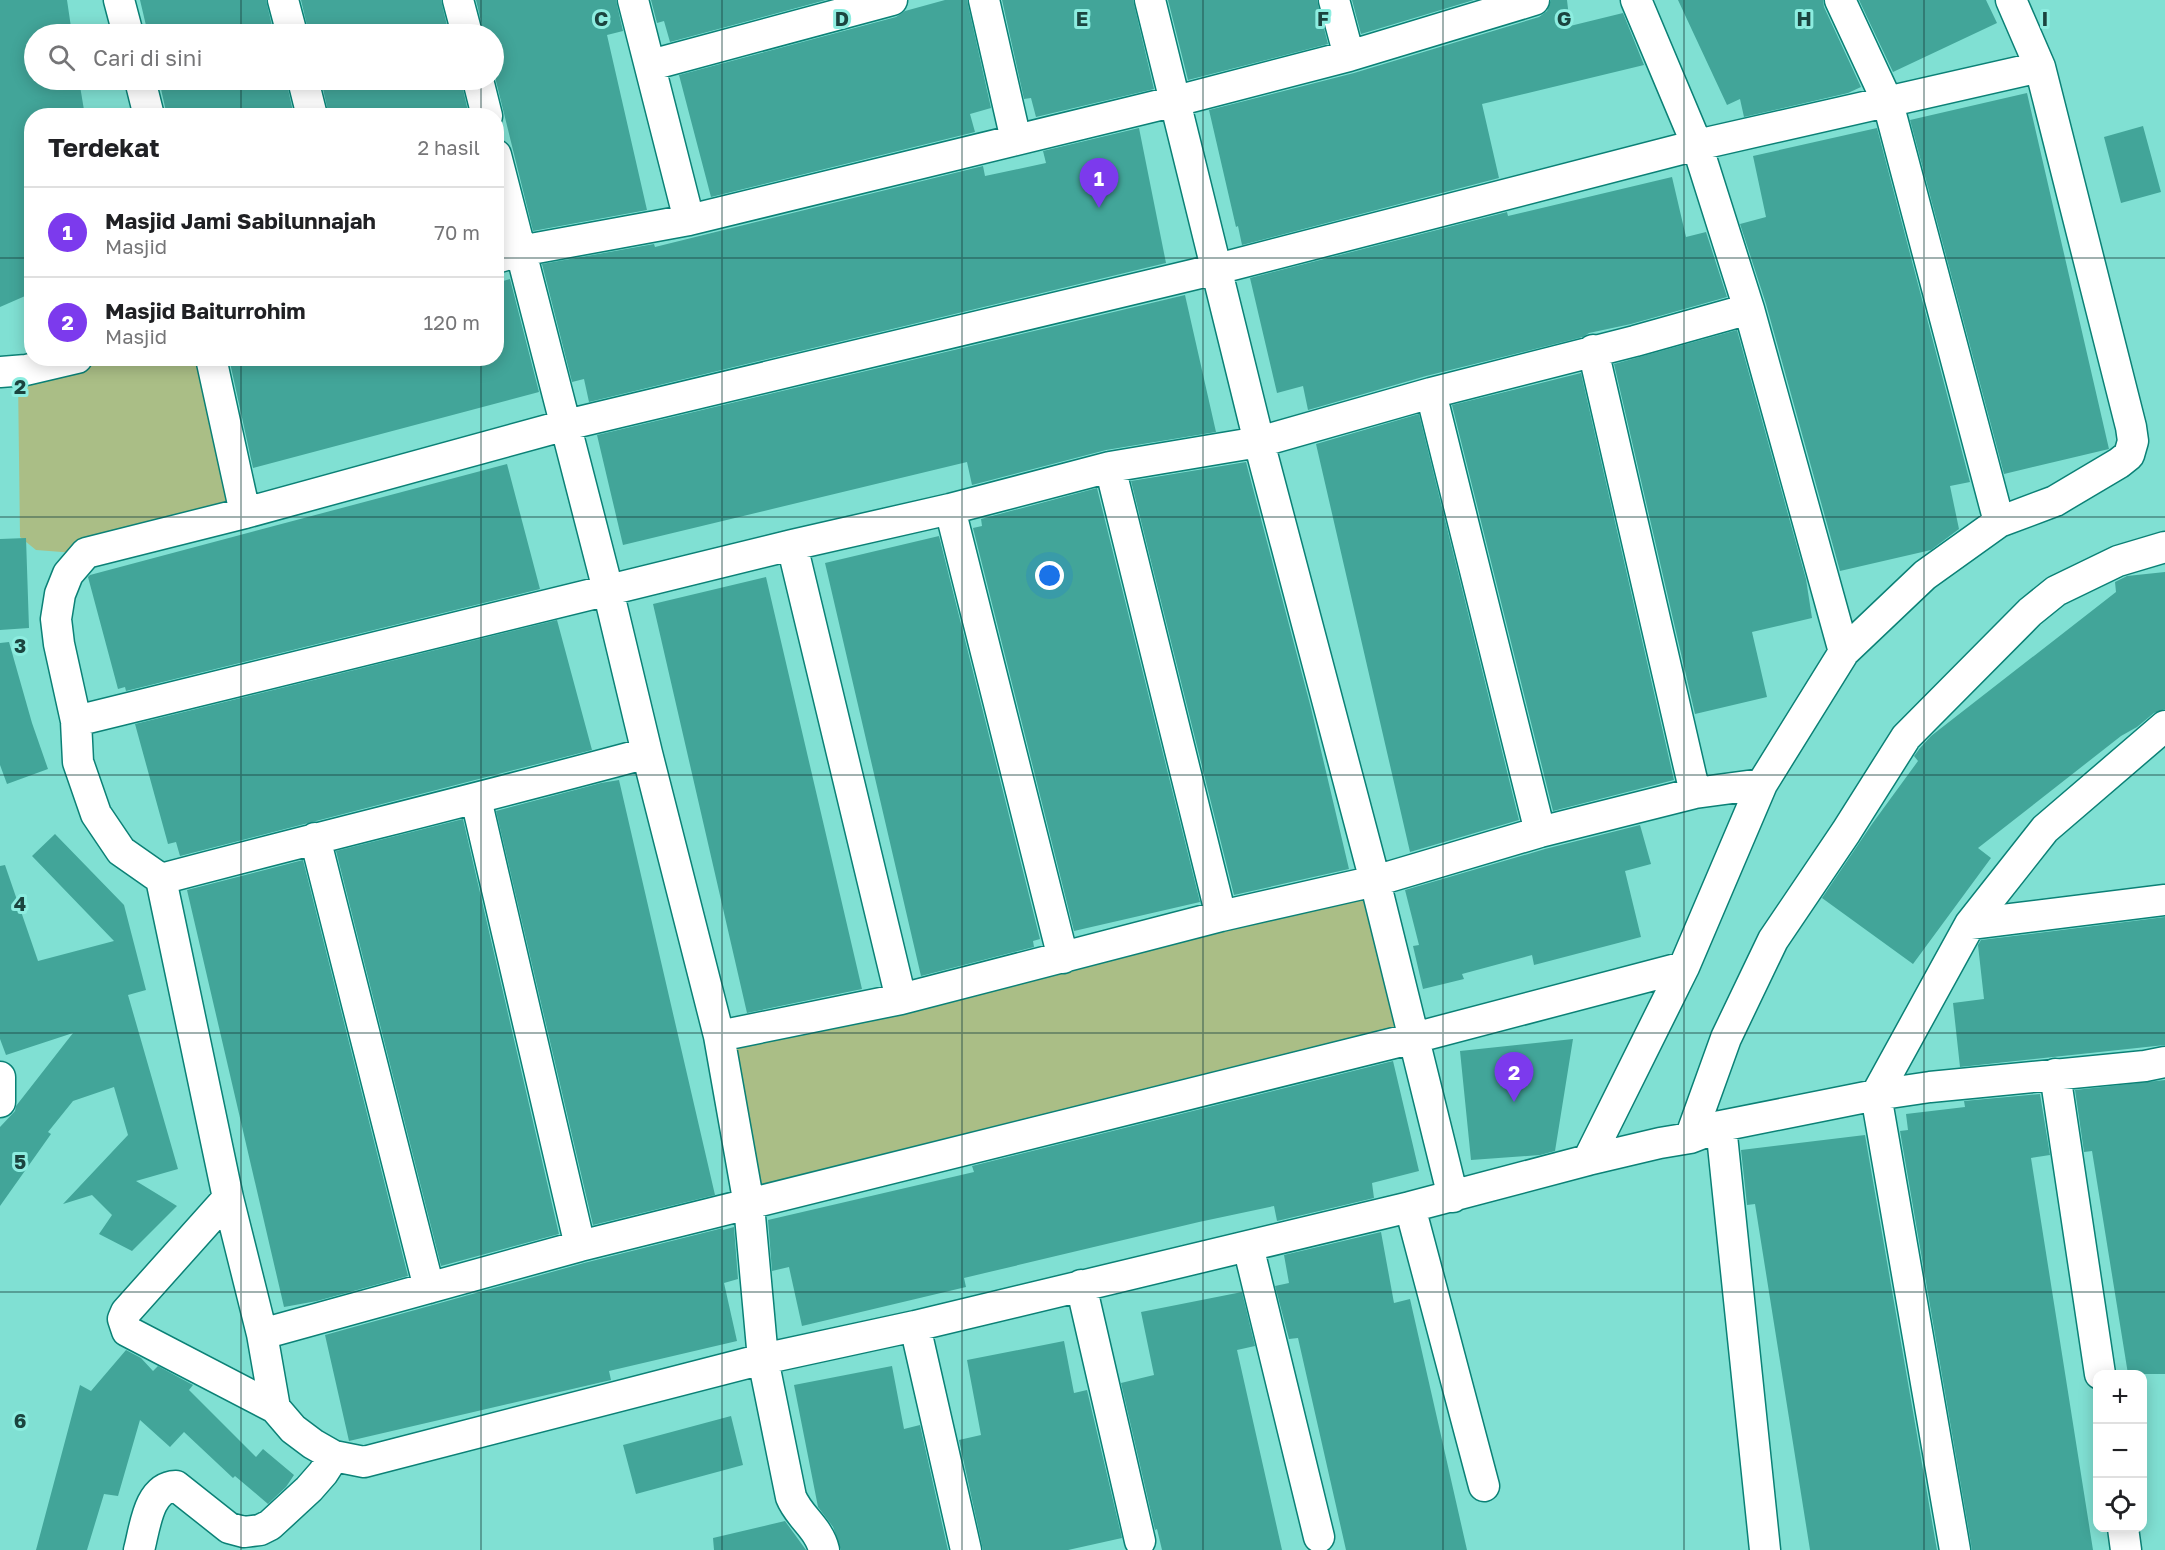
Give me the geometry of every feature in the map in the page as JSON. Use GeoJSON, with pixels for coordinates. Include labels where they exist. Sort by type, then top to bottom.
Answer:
{"type":"FeatureCollection","features":[{"type":"Feature","properties":{"kind":"street"},"geometry":{"type":"LineString","coordinates":[[119,0],[125,24]]}},
{"type":"Feature","properties":{"kind":"street"},"geometry":{"type":"LineString","coordinates":[[283,0],[289,24]]}},
{"type":"Feature","properties":{"kind":"street"},"geometry":{"type":"LineString","coordinates":[[458,0],[464,24]]}},
{"type":"Feature","properties":{"kind":"street"},"geometry":{"type":"LineString","coordinates":[[633,0],[689,220]]}},
{"type":"Feature","properties":{"kind":"street"},"geometry":{"type":"LineString","coordinates":[[651,65],[892,0]]}},
{"type":"Feature","properties":{"kind":"street"},"geometry":{"type":"LineString","coordinates":[[984,0],[1016,140]]}},
{"type":"Feature","properties":{"kind":"street"},"geometry":{"type":"LineString","coordinates":[[1150,0],[1259,442],[1375,881],[1453,1197]]}},
{"type":"Feature","properties":{"kind":"street"},"geometry":{"type":"LineString","coordinates":[[1334,0],[1349,56]]}},
{"type":"Feature","properties":{"kind":"street"},"geometry":{"type":"LineString","coordinates":[[1636,0],[1697,145],[1749,309],[1844,652]]}},
{"type":"Feature","properties":{"kind":"street"},"geometry":{"type":"LineString","coordinates":[[1840,0],[1888,103],[1999,522]]}},
{"type":"Feature","properties":{"kind":"street"},"geometry":{"type":"LineString","coordinates":[[1593,1159],[1684,967],[1762,784],[1844,652],[1925,575],[1999,522],[2055,501],[2110,470],[2129,455],[2133,441],[2040,67],[2011,0]]}},
{"type":"Feature","properties":{"kind":"street"},"geometry":{"type":"LineString","coordinates":[[508,255],[689,220],[1176,101],[1349,56],[1518,2]]}},
{"type":"Feature","properties":{"kind":"street"},"geometry":{"type":"LineString","coordinates":[[275,1408],[262,1334],[228,1198],[160,879],[121,851],[96,814],[78,762],[76,721],[59,644],[56,619],[60,594],[68,574],[86,553],[245,513],[566,425],[1217,269],[1697,145],[2040,67]]}},
{"type":"Feature","properties":{"kind":"street"},"geometry":{"type":"LineString","coordinates":[[142,90],[147,108]]}},
{"type":"Feature","properties":{"kind":"street"},"geometry":{"type":"LineString","coordinates":[[306,90],[310,108]]}},
{"type":"Feature","properties":{"kind":"street"},"geometry":{"type":"LineString","coordinates":[[480,90],[485,108]]}},
{"type":"Feature","properties":{"kind":"street"},"geometry":{"type":"LineString","coordinates":[[504,222],[508,255],[566,425],[719,1036],[749,1204],[763,1359],[790,1497],[795,1507],[817,1532],[824,1550]]}},
{"type":"Feature","properties":{"kind":"street"},"geometry":{"type":"LineString","coordinates":[[76,721],[792,545],[950,509],[1110,467],[1259,442],[1431,393],[1635,341],[1749,309]]}},
{"type":"Feature","properties":{"kind":"street"},"geometry":{"type":"LineString","coordinates":[[1593,350],[1695,793]]}},
{"type":"Feature","properties":{"kind":"street"},"geometry":{"type":"LineString","coordinates":[[0,372],[43,366]]}},
{"type":"Feature","properties":{"kind":"street"},"geometry":{"type":"LineString","coordinates":[[213,366],[245,513]]}},
{"type":"Feature","properties":{"kind":"street"},"geometry":{"type":"LineString","coordinates":[[1431,393],[1540,832]]}},
{"type":"Feature","properties":{"kind":"street"},"geometry":{"type":"LineString","coordinates":[[1110,467],[1221,916]]}},
{"type":"Feature","properties":{"kind":"street"},"geometry":{"type":"LineString","coordinates":[[950,509],[1063,958]]}},
{"type":"Feature","properties":{"kind":"street"},"geometry":{"type":"LineString","coordinates":[[792,545],[901,999]]}},
{"type":"Feature","properties":{"kind":"street"},"geometry":{"type":"LineString","coordinates":[[1690,1138],[1726,1038],[1773,940],[1846,832],[1906,737],[2030,612],[2056,591],[2118,561],[2165,547]]}},
{"type":"Feature","properties":{"kind":"street"},"geometry":{"type":"LineString","coordinates":[[1954,1550],[1876,1095],[1970,924],[2045,829],[2165,726]]}},
{"type":"Feature","properties":{"kind":"street"},"geometry":{"type":"LineString","coordinates":[[160,879],[315,838],[476,800],[647,753]]}},
{"type":"Feature","properties":{"kind":"street"},"geometry":{"type":"LineString","coordinates":[[719,1036],[901,999],[1221,916],[1375,881],[1540,832],[1695,793],[1762,784]]}},
{"type":"Feature","properties":{"kind":"street"},"geometry":{"type":"LineString","coordinates":[[476,800],[580,1246]]}},
{"type":"Feature","properties":{"kind":"street"},"geometry":{"type":"LineString","coordinates":[[315,838],[429,1288]]}},
{"type":"Feature","properties":{"kind":"street"},"geometry":{"type":"LineString","coordinates":[[1970,924],[2165,900]]}},
{"type":"Feature","properties":{"kind":"street"},"geometry":{"type":"LineString","coordinates":[[262,1334],[580,1246],[1414,1038],[1684,967]]}},
{"type":"Feature","properties":{"kind":"street"},"geometry":{"type":"LineString","coordinates":[[228,1198],[126,1312],[123,1318],[127,1331],[275,1408],[293,1428],[334,1456],[364,1462],[763,1359],[915,1326],[1453,1197],[1593,1159],[1690,1138],[1721,1126],[1876,1095],[1930,1087],[2145,1066],[2165,1062]]}},
{"type":"Feature","properties":{"kind":"street"},"geometry":{"type":"LineString","coordinates":[[2055,1074],[2099,1370]]}},
{"type":"Feature","properties":{"kind":"street"},"geometry":{"type":"LineString","coordinates":[[0,1077],[0,1102]]}},
{"type":"Feature","properties":{"kind":"street"},"geometry":{"type":"LineString","coordinates":[[1721,1126],[1765,1550]]}},
{"type":"Feature","properties":{"kind":"street"},"geometry":{"type":"LineString","coordinates":[[1410,1207],[1484,1486]]}},
{"type":"Feature","properties":{"kind":"street"},"geometry":{"type":"LineString","coordinates":[[1248,1245],[1319,1537]]}},
{"type":"Feature","properties":{"kind":"street"},"geometry":{"type":"LineString","coordinates":[[1081,1285],[1140,1541]]}},
{"type":"Feature","properties":{"kind":"street"},"geometry":{"type":"LineString","coordinates":[[915,1326],[966,1550]]}},
{"type":"Feature","properties":{"kind":"street"},"geometry":{"type":"LineString","coordinates":[[139,1550],[153,1502],[159,1491],[168,1486],[176,1486],[230,1528],[244,1532],[252,1531],[270,1525],[309,1489],[334,1456]]}},
{"type":"Feature","properties":{"kind":"street"},"geometry":{"type":"LineString","coordinates":[[2124,1532],[2126,1550]]}},
{"type":"Feature","properties":{"kind":"green space"},"geometry":{"type":"Polygon","coordinates":[[[93,366],[206,366],[243,509],[75,553],[36,550],[20,537],[18,378],[93,366]]]}},
{"type":"Feature","properties":{"kind":"green space"},"geometry":{"type":"Polygon","coordinates":[[[1384,875],[1423,1033],[747,1201],[718,1036],[1384,875]]]}},
{"type":"Feature","properties":{"kind":"building"},"geometry":{"type":"Polygon","coordinates":[[[0,0],[67,0],[71,24],[24,24],[24,90],[81,90],[84,108],[24,108],[24,296],[0,307],[0,0]]]}},
{"type":"Feature","properties":{"kind":"building"},"geometry":{"type":"Polygon","coordinates":[[[140,0],[266,0],[272,24],[146,24],[140,0]]]}},
{"type":"Feature","properties":{"kind":"building"},"geometry":{"type":"Polygon","coordinates":[[[301,0],[441,0],[447,24],[307,24],[301,0]]]}},
{"type":"Feature","properties":{"kind":"building"},"geometry":{"type":"Polygon","coordinates":[[[476,0],[616,0],[623,31],[607,35],[647,210],[533,231],[498,90],[504,90],[504,24],[482,24],[476,0]]]}},
{"type":"Feature","properties":{"kind":"building"},"geometry":{"type":"Polygon","coordinates":[[[651,0],[826,0],[670,42],[664,21],[657,23],[651,0]]]}},
{"type":"Feature","properties":{"kind":"building"},"geometry":{"type":"Polygon","coordinates":[[[945,0],[967,0],[991,108],[970,114],[975,132],[711,197],[679,75],[896,17],[905,11],[945,0]]]}},
{"type":"Feature","properties":{"kind":"building"},"geometry":{"type":"Polygon","coordinates":[[[1002,0],[1133,0],[1154,89],[1036,117],[1031,98],[1024,99],[1002,0]]]}},
{"type":"Feature","properties":{"kind":"building"},"geometry":{"type":"Polygon","coordinates":[[[1168,0],[1317,0],[1328,44],[1188,80],[1168,0]]]}},
{"type":"Feature","properties":{"kind":"building"},"geometry":{"type":"Polygon","coordinates":[[[1352,0],[1474,0],[1361,34],[1352,0]]]}},
{"type":"Feature","properties":{"kind":"building"},"geometry":{"type":"Polygon","coordinates":[[[1551,0],[1567,0],[1570,26],[1623,13],[1644,65],[1482,104],[1499,178],[1242,245],[1209,110],[1354,73],[1539,17],[1547,11],[1551,0]]]}},
{"type":"Feature","properties":{"kind":"building"},"geometry":{"type":"Polygon","coordinates":[[[1678,0],[1823,0],[1824,7],[1861,87],[1848,93],[1744,117],[1740,99],[1727,105],[1678,0]]]}},
{"type":"Feature","properties":{"kind":"building"},"geometry":{"type":"Polygon","coordinates":[[[1859,0],[1986,0],[1997,23],[1893,72],[1859,0]]]}},
{"type":"Feature","properties":{"kind":"building"},"geometry":{"type":"Polygon","coordinates":[[[161,90],[288,90],[292,108],[165,108],[161,90]]]}},
{"type":"Feature","properties":{"kind":"building"},"geometry":{"type":"Polygon","coordinates":[[[323,90],[463,90],[467,108],[327,108],[323,90]]]}},
{"type":"Feature","properties":{"kind":"building"},"geometry":{"type":"Polygon","coordinates":[[[2027,93],[2109,449],[2004,474],[1910,120],[2027,93]]]}},
{"type":"Feature","properties":{"kind":"building"},"geometry":{"type":"Polygon","coordinates":[[[2143,126],[2161,192],[2121,203],[2104,137],[2143,126]]]}},
{"type":"Feature","properties":{"kind":"building"},"geometry":{"type":"Polygon","coordinates":[[[1139,128],[1166,263],[589,402],[584,379],[572,382],[542,264],[654,244],[655,247],[983,166],[985,176],[1046,163],[1043,151],[1139,128]]]}},
{"type":"Feature","properties":{"kind":"building"},"geometry":{"type":"Polygon","coordinates":[[[1877,128],[1970,482],[1950,486],[1959,529],[1931,550],[1840,571],[1766,304],[1740,224],[1766,217],[1753,156],[1877,128]]]}},
{"type":"Feature","properties":{"kind":"building"},"geometry":{"type":"Polygon","coordinates":[[[1672,177],[1686,237],[1706,232],[1727,297],[1631,324],[1589,333],[1583,337],[1426,376],[1308,410],[1303,386],[1277,393],[1250,278],[1507,212],[1508,216],[1672,177]]]}},
{"type":"Feature","properties":{"kind":"building"},"geometry":{"type":"Polygon","coordinates":[[[510,279],[539,392],[253,468],[231,366],[504,366],[504,281],[510,279]]]}},
{"type":"Feature","properties":{"kind":"building"},"geometry":{"type":"Polygon","coordinates":[[[1185,295],[1216,432],[1106,450],[972,485],[967,462],[623,545],[597,435],[1185,295]]]}},
{"type":"Feature","properties":{"kind":"building"},"geometry":{"type":"Polygon","coordinates":[[[1737,330],[1806,579],[1812,618],[1752,632],[1767,697],[1695,714],[1614,364],[1737,330]]]}},
{"type":"Feature","properties":{"kind":"building"},"geometry":{"type":"Polygon","coordinates":[[[1581,373],[1674,780],[1553,811],[1452,405],[1581,373]]]}},
{"type":"Feature","properties":{"kind":"building"},"geometry":{"type":"Polygon","coordinates":[[[1419,414],[1519,820],[1410,852],[1316,444],[1419,414]]]}},
{"type":"Feature","properties":{"kind":"building"},"geometry":{"type":"Polygon","coordinates":[[[1246,462],[1311,708],[1349,869],[1234,895],[1131,481],[1246,462]]]}},
{"type":"Feature","properties":{"kind":"building"},"geometry":{"type":"Polygon","coordinates":[[[507,464],[540,589],[126,691],[125,687],[118,689],[88,577],[90,575],[507,464]]]}},
{"type":"Feature","properties":{"kind":"building"},"geometry":{"type":"Polygon","coordinates":[[[1097,488],[1200,902],[1074,931],[973,528],[982,526],[981,519],[1097,488]]]}},
{"type":"Feature","properties":{"kind":"building"},"geometry":{"type":"Polygon","coordinates":[[[939,536],[1040,939],[1033,941],[1034,947],[921,976],[825,563],[939,536]]]}},
{"type":"Feature","properties":{"kind":"building"},"geometry":{"type":"Polygon","coordinates":[[[26,538],[29,628],[0,630],[0,539],[26,538]]]}},
{"type":"Feature","properties":{"kind":"building"},"geometry":{"type":"Polygon","coordinates":[[[2165,572],[2165,709],[2154,713],[2121,736],[1978,848],[1991,858],[1913,964],[1822,898],[1918,761],[1914,756],[1931,736],[2116,592],[2115,582],[2127,576],[2165,572]]]}},
{"type":"Feature","properties":{"kind":"building"},"geometry":{"type":"Polygon","coordinates":[[[766,577],[862,989],[747,1013],[653,604],[766,577]]]}},
{"type":"Feature","properties":{"kind":"building"},"geometry":{"type":"Polygon","coordinates":[[[557,620],[592,750],[180,856],[176,842],[168,844],[135,724],[557,620]]]}},
{"type":"Feature","properties":{"kind":"building"},"geometry":{"type":"Polygon","coordinates":[[[9,642],[48,769],[7,784],[0,765],[0,643],[9,642]]]}},
{"type":"Feature","properties":{"kind":"building"},"geometry":{"type":"Polygon","coordinates":[[[619,780],[715,1195],[593,1225],[496,811],[619,780]]]}},
{"type":"Feature","properties":{"kind":"building"},"geometry":{"type":"Polygon","coordinates":[[[463,819],[559,1234],[441,1266],[336,851],[463,819]]]}},
{"type":"Feature","properties":{"kind":"building"},"geometry":{"type":"Polygon","coordinates":[[[1640,825],[1651,864],[1625,871],[1641,937],[1534,965],[1532,955],[1462,974],[1464,979],[1423,989],[1413,946],[1419,945],[1405,890],[1545,849],[1640,825]]]}},
{"type":"Feature","properties":{"kind":"building"},"geometry":{"type":"Polygon","coordinates":[[[55,834],[124,905],[146,990],[128,995],[178,1169],[136,1181],[177,1206],[132,1251],[99,1234],[112,1215],[92,1195],[63,1204],[128,1135],[114,1087],[73,1101],[48,1132],[51,1134],[0,1206],[0,1127],[15,1111],[16,1106],[73,1033],[6,1055],[0,1039],[0,866],[5,865],[38,961],[114,941],[32,856],[55,834]]]}},
{"type":"Feature","properties":{"kind":"building"},"geometry":{"type":"Polygon","coordinates":[[[303,860],[408,1276],[317,1301],[284,1307],[187,890],[303,860]]]}},
{"type":"Feature","properties":{"kind":"building"},"geometry":{"type":"Polygon","coordinates":[[[2165,917],[2165,1045],[1960,1067],[1953,1003],[1984,999],[1978,945],[1981,940],[2165,917]]]}},
{"type":"Feature","properties":{"kind":"building"},"geometry":{"type":"Polygon","coordinates":[[[1573,1039],[1555,1151],[1540,1155],[1471,1160],[1460,1051],[1573,1039]]]}},
{"type":"Feature","properties":{"kind":"building"},"geometry":{"type":"Polygon","coordinates":[[[1393,1061],[1419,1171],[1372,1183],[1374,1198],[1277,1221],[1274,1206],[1199,1222],[964,1278],[966,1287],[802,1326],[789,1267],[772,1271],[768,1220],[974,1172],[972,1166],[1393,1061]]]}},
{"type":"Feature","properties":{"kind":"building"},"geometry":{"type":"Polygon","coordinates":[[[2165,1080],[2165,1374],[2147,1374],[2147,1370],[2127,1370],[2092,1151],[2084,1152],[2075,1090],[2165,1080]]]}},
{"type":"Feature","properties":{"kind":"building"},"geometry":{"type":"Polygon","coordinates":[[[2040,1094],[2050,1155],[2031,1158],[2093,1550],[1972,1550],[1900,1131],[1908,1130],[1906,1114],[1965,1107],[1964,1101],[2040,1094]]]}},
{"type":"Feature","properties":{"kind":"building"},"geometry":{"type":"Polygon","coordinates":[[[1865,1135],[1937,1550],[1810,1550],[1755,1204],[1747,1205],[1741,1150],[1865,1135]]]}},
{"type":"Feature","properties":{"kind":"building"},"geometry":{"type":"Polygon","coordinates":[[[734,1227],[738,1279],[724,1283],[737,1341],[609,1371],[611,1380],[349,1441],[325,1335],[584,1263],[734,1227]]]}},
{"type":"Feature","properties":{"kind":"building"},"geometry":{"type":"Polygon","coordinates":[[[1381,1232],[1394,1303],[1410,1299],[1467,1550],[1346,1550],[1298,1338],[1289,1339],[1275,1286],[1289,1283],[1284,1255],[1381,1232]]]}},
{"type":"Feature","properties":{"kind":"building"},"geometry":{"type":"Polygon","coordinates":[[[1242,1292],[1255,1346],[1237,1350],[1282,1550],[1162,1550],[1157,1529],[1155,1530],[1121,1383],[1154,1375],[1141,1312],[1242,1292]]]}},
{"type":"Feature","properties":{"kind":"building"},"geometry":{"type":"Polygon","coordinates":[[[1064,1341],[1074,1393],[1087,1390],[1122,1538],[1068,1550],[983,1550],[959,1440],[981,1435],[967,1360],[1064,1341]]]}},
{"type":"Feature","properties":{"kind":"building"},"geometry":{"type":"Polygon","coordinates":[[[126,1350],[141,1358],[153,1371],[158,1366],[193,1385],[189,1390],[256,1457],[263,1449],[294,1475],[286,1487],[268,1504],[235,1476],[233,1478],[184,1432],[170,1447],[140,1420],[118,1496],[104,1494],[87,1550],[36,1550],[80,1385],[91,1391],[126,1350]]]}},
{"type":"Feature","properties":{"kind":"building"},"geometry":{"type":"Polygon","coordinates":[[[892,1366],[904,1429],[920,1425],[948,1550],[841,1550],[833,1527],[818,1507],[794,1385],[892,1366]]]}},
{"type":"Feature","properties":{"kind":"building"},"geometry":{"type":"Polygon","coordinates":[[[731,1416],[743,1465],[636,1494],[623,1445],[731,1416]]]}},
{"type":"Feature","properties":{"kind":"building"},"geometry":{"type":"Polygon","coordinates":[[[785,1521],[806,1550],[714,1550],[713,1538],[785,1521]]]}},
{"type":"Feature","properties":{"kind":"place","name":"Masjid Jami Sabilunnajah"},"geometry":{"type":"Point","coordinates":[1099,208]}},
{"type":"Feature","properties":{"kind":"place","name":"Masjid Baiturrohim"},"geometry":{"type":"Point","coordinates":[1514,1102]}}]}
